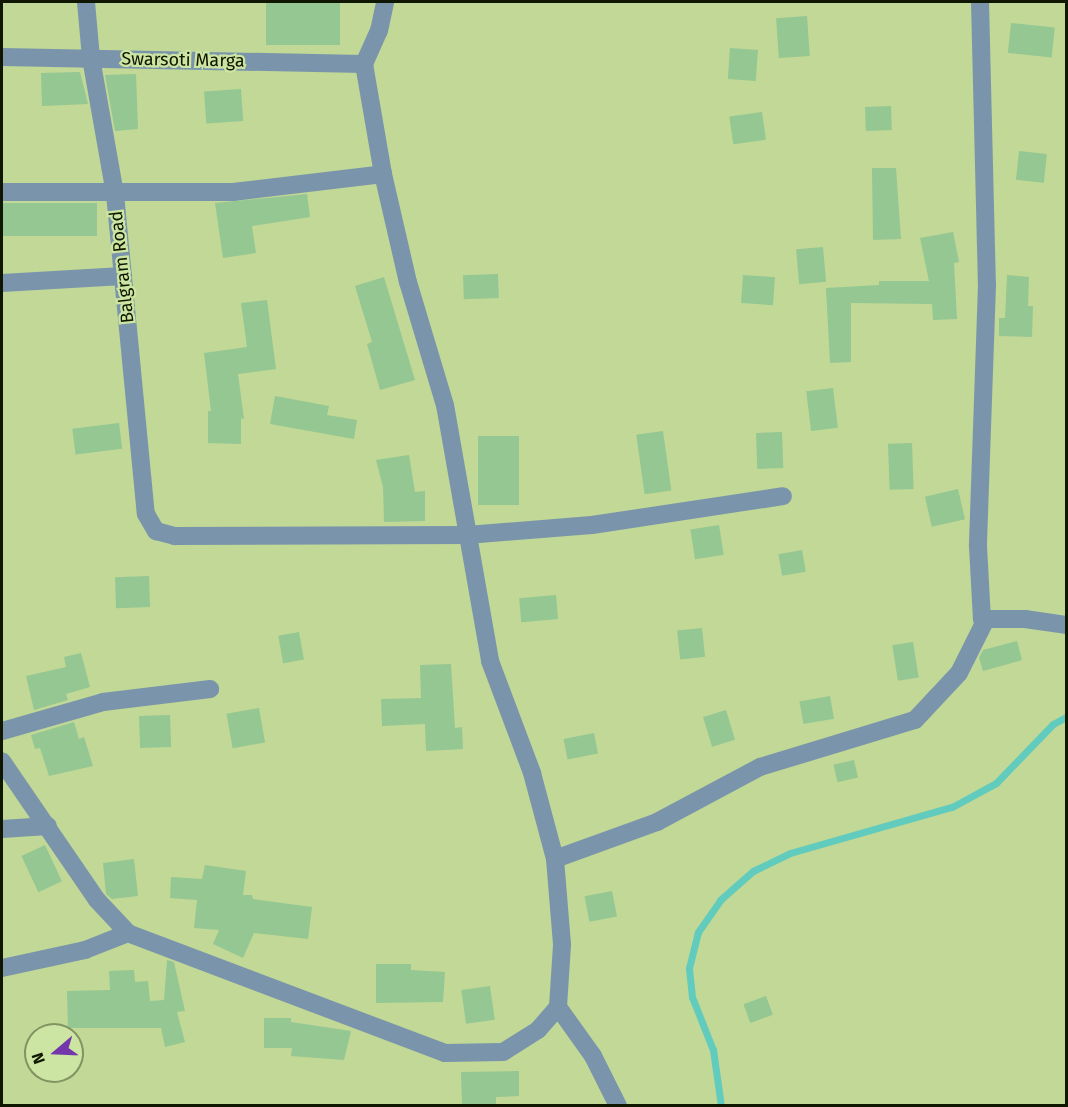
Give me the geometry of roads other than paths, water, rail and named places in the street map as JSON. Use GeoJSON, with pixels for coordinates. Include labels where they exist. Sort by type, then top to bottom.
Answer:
{"type":"FeatureCollection","features":[{"type":"Feature","properties":{"kind":"street","name":"Balgram Road"},"geometry":{"type":"LineString","coordinates":[[86,2],[91,58],[115,194],[146,514],[156,531],[175,536],[467,535]]}},
{"type":"Feature","properties":{"kind":"street"},"geometry":{"type":"LineString","coordinates":[[2,761],[97,900],[128,933],[445,1053],[503,1052],[538,1030],[558,1007],[562,945],[555,859],[532,773],[490,661],[445,405],[408,282],[383,174],[364,64],[379,31],[385,2]]}},
{"type":"Feature","properties":{"kind":"street"},"geometry":{"type":"LineString","coordinates":[[980,2],[987,285],[978,546],[982,619],[1066,625]]}},
{"type":"Feature","properties":{"kind":"street","name":"Swarsoti Marga"},"geometry":{"type":"LineString","coordinates":[[2,57],[364,64]]}},
{"type":"Feature","properties":{"kind":"street"},"geometry":{"type":"LineString","coordinates":[[2,192],[115,194],[233,192],[383,174]]}},
{"type":"Feature","properties":{"kind":"street"},"geometry":{"type":"LineString","coordinates":[[2,283],[123,276]]}},
{"type":"Feature","properties":{"kind":"street"},"geometry":{"type":"LineString","coordinates":[[467,535],[592,525],[783,496]]}},
{"type":"Feature","properties":{"kind":"street"},"geometry":{"type":"LineString","coordinates":[[555,859],[657,822],[760,767],[915,720],[959,673],[986,619]]}},
{"type":"Feature","properties":{"kind":"street"},"geometry":{"type":"LineString","coordinates":[[2,731],[103,702],[210,689]]}},
{"type":"Feature","properties":{"kind":"street"},"geometry":{"type":"LineString","coordinates":[[2,829],[48,826]]}},
{"type":"Feature","properties":{"kind":"street"},"geometry":{"type":"LineString","coordinates":[[2,968],[85,950],[128,933]]}},
{"type":"Feature","properties":{"kind":"street"},"geometry":{"type":"LineString","coordinates":[[558,1007],[593,1056],[618,1106]]}},
{"type":"Feature","properties":{"kind":"waterway"},"geometry":{"type":"LineString","coordinates":[[721,1106],[713,1050],[692,997],[689,968],[698,932],[720,900],[753,871],[790,853],[952,807],[996,783],[1053,724],[1066,717]]}}]}
